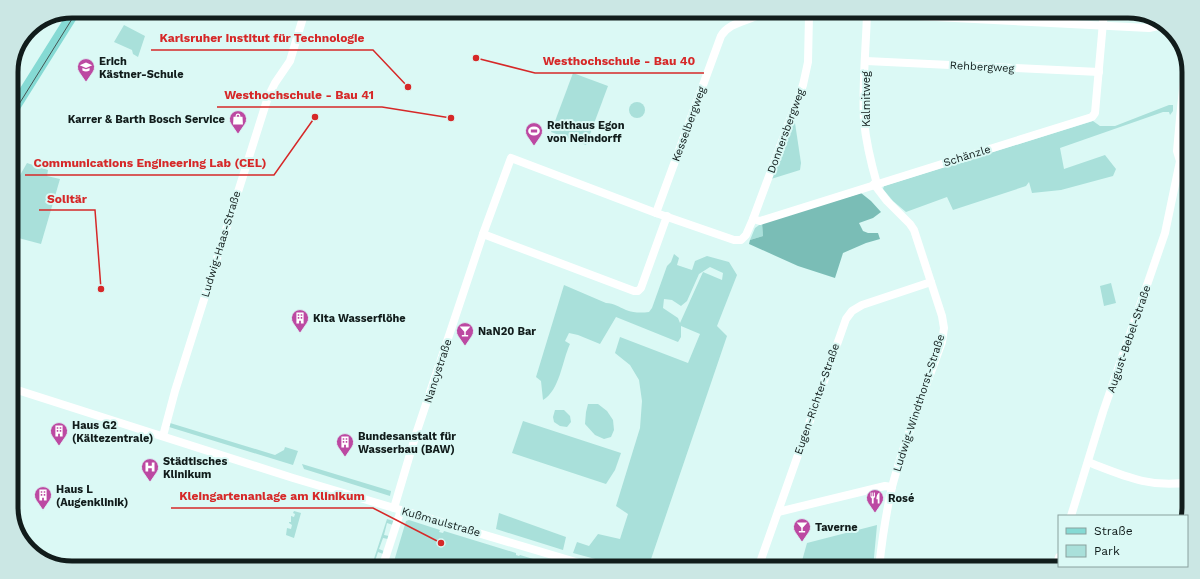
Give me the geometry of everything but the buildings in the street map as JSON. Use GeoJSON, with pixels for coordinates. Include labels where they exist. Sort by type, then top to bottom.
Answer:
{"type":"FeatureCollection","features":[{"type":"Feature","properties":{"kind":"main road"},"geometry":{"type":"LineString","coordinates":[[18,102],[71,18]]}},
{"type":"Feature","properties":{"kind":"street","name":"Ludwig-Haas-Straße"},"geometry":{"type":"LineString","coordinates":[[162,436],[265,104],[271,89],[290,61],[303,18]]}},
{"type":"Feature","properties":{"kind":"street","name":"Kesselbergweg"},"geometry":{"type":"LineString","coordinates":[[656,212],[721,36],[724,31],[731,26],[753,18]]}},
{"type":"Feature","properties":{"kind":"street","name":"Donnersbergweg"},"geometry":{"type":"LineString","coordinates":[[741,240],[746,235],[753,219],[804,85],[813,18]]}},
{"type":"Feature","properties":{"kind":"street","name":"Kalmitweg"},"geometry":{"type":"LineString","coordinates":[[867,18],[864,122],[869,156],[876,184]]}},
{"type":"Feature","properties":{"kind":"street"},"geometry":{"type":"LineString","coordinates":[[965,18],[1149,28],[1157,26]]}},
{"type":"Feature","properties":{"kind":"street","name":"Schänzle"},"geometry":{"type":"LineString","coordinates":[[753,219],[760,221],[1092,117],[1095,113],[1104,18]]}},
{"type":"Feature","properties":{"kind":"street","name":"Rehbergweg"},"geometry":{"type":"LineString","coordinates":[[866,61],[1099,72]]}},
{"type":"Feature","properties":{"kind":"street","name":"August-Bebel-Straße"},"geometry":{"type":"LineString","coordinates":[[1180,161],[1177,152],[1182,98]]}},
{"type":"Feature","properties":{"kind":"street","name":"Nancystraße"},"geometry":{"type":"LineString","coordinates":[[384,561],[414,440],[483,234],[511,158],[734,240],[741,240]]}},
{"type":"Feature","properties":{"kind":"street","name":"August-Bebel-Straße"},"geometry":{"type":"LineString","coordinates":[[1071,515],[1103,412],[1164,239],[1180,161],[1182,158]]}},
{"type":"Feature","properties":{"kind":"street","name":"Ludwig-Windthorst-Straße"},"geometry":{"type":"LineString","coordinates":[[876,184],[887,201],[912,226],[942,316],[943,336],[892,487],[882,538],[880,561]]}},
{"type":"Feature","properties":{"kind":"street"},"geometry":{"type":"LineString","coordinates":[[483,234],[638,291],[641,288],[667,216]]}},
{"type":"Feature","properties":{"kind":"street","name":"Eugen-Richter-Straße"},"geometry":{"type":"LineString","coordinates":[[760,561],[846,319],[852,311],[862,305],[931,282]]}},
{"type":"Feature","properties":{"kind":"street","name":"Kußmaulstraße"},"geometry":{"type":"LineString","coordinates":[[18,390],[293,478],[573,561]]}},
{"type":"Feature","properties":{"kind":"street"},"geometry":{"type":"LineString","coordinates":[[1088,462],[1132,479],[1150,483],[1182,483]]}},
{"type":"Feature","properties":{"kind":"street"},"geometry":{"type":"LineString","coordinates":[[778,512],[885,486],[892,487]]}},
{"type":"Feature","properties":{"kind":"green space"},"geometry":{"type":"Polygon","coordinates":[[[124,25],[145,36],[138,57],[133,54],[132,50],[114,42],[124,25]]]}},
{"type":"Feature","properties":{"kind":"green space"},"geometry":{"type":"Polygon","coordinates":[[[573,73],[608,86],[586,145],[551,132],[573,73]]]}},
{"type":"Feature","properties":{"kind":"green space"},"geometry":{"type":"Polygon","coordinates":[[[634,102],[640,102],[645,107],[643,116],[640,118],[634,118],[629,113],[629,107],[634,102]]]}},
{"type":"Feature","properties":{"kind":"green space"},"geometry":{"type":"Polygon","coordinates":[[[1169,105],[1173,105],[1173,111],[1170,115],[1169,112],[1163,112],[1060,148],[1064,169],[1105,155],[1116,169],[1113,176],[1061,190],[1032,193],[1029,182],[1026,186],[953,210],[947,197],[906,212],[893,201],[883,189],[884,186],[1093,121],[1100,126],[1115,126],[1169,105]]]}},
{"type":"Feature","properties":{"kind":"green space"},"geometry":{"type":"Polygon","coordinates":[[[792,123],[795,123],[801,163],[800,170],[771,179],[792,123]]]}},
{"type":"Feature","properties":{"kind":"green space"},"geometry":{"type":"Polygon","coordinates":[[[27,163],[48,170],[47,176],[60,179],[41,244],[18,238],[18,179],[27,163]]]}},
{"type":"Feature","properties":{"kind":"green space"},"geometry":{"type":"Polygon","coordinates":[[[762,223],[763,236],[750,240],[755,228],[762,223]]]}},
{"type":"Feature","properties":{"kind":"green space"},"geometry":{"type":"Polygon","coordinates":[[[674,254],[679,258],[677,265],[692,270],[695,261],[707,256],[729,262],[737,275],[717,326],[727,336],[650,561],[603,561],[573,553],[577,542],[589,546],[598,534],[620,539],[628,514],[616,506],[640,428],[642,401],[639,380],[630,365],[615,353],[620,337],[688,363],[700,334],[681,326],[681,337],[678,342],[616,317],[600,344],[569,333],[565,341],[570,344],[560,375],[549,395],[543,400],[541,381],[536,377],[564,285],[629,311],[649,312],[652,308],[667,266],[671,262],[674,254]],[[710,267],[699,274],[687,301],[681,306],[672,300],[664,299],[663,308],[678,318],[680,323],[703,272],[722,280],[723,273],[710,267]]]}},
{"type":"Feature","properties":{"kind":"green space"},"geometry":{"type":"Polygon","coordinates":[[[1111,283],[1116,303],[1104,306],[1100,286],[1111,283]]]}},
{"type":"Feature","properties":{"kind":"green space"},"geometry":{"type":"Polygon","coordinates":[[[588,404],[598,404],[607,411],[613,420],[614,430],[611,437],[604,439],[595,435],[585,424],[588,404]]]}},
{"type":"Feature","properties":{"kind":"green space"},"geometry":{"type":"Polygon","coordinates":[[[555,410],[564,410],[570,416],[571,422],[567,427],[560,426],[554,422],[553,417],[555,410]]]}},
{"type":"Feature","properties":{"kind":"green space"},"geometry":{"type":"Polygon","coordinates":[[[523,421],[621,453],[615,470],[606,484],[512,453],[523,421]]]}},
{"type":"Feature","properties":{"kind":"green space"},"geometry":{"type":"Polygon","coordinates":[[[170,423],[275,455],[284,450],[285,447],[298,451],[293,465],[169,427],[170,423]]]}},
{"type":"Feature","properties":{"kind":"green space"},"geometry":{"type":"Polygon","coordinates":[[[302,464],[391,491],[390,496],[304,469],[302,464]]]}},
{"type":"Feature","properties":{"kind":"green space"},"geometry":{"type":"Polygon","coordinates":[[[294,511],[301,513],[294,538],[286,535],[287,528],[291,529],[292,525],[289,522],[291,522],[291,516],[294,517],[294,511]]]}},
{"type":"Feature","properties":{"kind":"green space"},"geometry":{"type":"Polygon","coordinates":[[[499,513],[566,537],[563,550],[496,529],[499,513]]]}},
{"type":"Feature","properties":{"kind":"green space"},"geometry":{"type":"Polygon","coordinates":[[[387,519],[394,521],[393,525],[387,523],[384,535],[389,536],[388,539],[383,538],[379,549],[384,551],[383,554],[378,552],[375,561],[373,561],[387,519]]]}},
{"type":"Feature","properties":{"kind":"green space"},"geometry":{"type":"Polygon","coordinates":[[[409,520],[440,530],[439,532],[443,533],[444,531],[516,553],[516,555],[519,556],[520,555],[540,561],[394,561],[406,521],[409,520]]]}},
{"type":"Feature","properties":{"kind":"green space"},"geometry":{"type":"Polygon","coordinates":[[[877,525],[874,561],[802,561],[807,543],[877,525]]]}},
{"type":"Feature","properties":{"kind":"shaded area"},"geometry":{"type":"Polygon","coordinates":[[[861,193],[881,212],[873,218],[859,223],[863,231],[868,233],[878,233],[880,239],[866,243],[843,253],[835,278],[798,266],[749,244],[750,240],[763,236],[762,223],[861,193]]]}},
{"type":"Feature","properties":{"kind":"tram line"},"geometry":{"type":"LineString","coordinates":[[18,106],[73,18]]}},
{"type":"Feature","properties":{"kind":"place","name":"Westhochschule - Bau 40"},"geometry":{"type":"Point","coordinates":[476,58]}},
{"type":"Feature","properties":{"kind":"place","name":"Erich Kästner-Schule"},"geometry":{"type":"Point","coordinates":[86,82]}},
{"type":"Feature","properties":{"kind":"place","name":"Karlsruher Institut für Technologie"},"geometry":{"type":"Point","coordinates":[408,87]}},
{"type":"Feature","properties":{"kind":"place","name":"Communications Engineering Lab (CEL)"},"geometry":{"type":"Point","coordinates":[315,117]}},
{"type":"Feature","properties":{"kind":"place","name":"Westhochschule - Bau 41"},"geometry":{"type":"Point","coordinates":[451,118]}},
{"type":"Feature","properties":{"kind":"place","name":"Karrer & Barth Bosch Service"},"geometry":{"type":"Point","coordinates":[238,134]}},
{"type":"Feature","properties":{"kind":"place","name":"Reithaus Egon von Neindorff"},"geometry":{"type":"Point","coordinates":[534,146]}},
{"type":"Feature","properties":{"kind":"place","name":"Solitär"},"geometry":{"type":"Point","coordinates":[101,289]}},
{"type":"Feature","properties":{"kind":"place","name":"Kita Wasserflöhe"},"geometry":{"type":"Point","coordinates":[300,333]}},
{"type":"Feature","properties":{"kind":"place","name":"NaN20 Bar"},"geometry":{"type":"Point","coordinates":[465,346]}},
{"type":"Feature","properties":{"kind":"place","name":"Haus G2 (Kältezentrale)"},"geometry":{"type":"Point","coordinates":[59,446]}},
{"type":"Feature","properties":{"kind":"place","name":"Bundesanstalt für Wasserbau (BAW)"},"geometry":{"type":"Point","coordinates":[345,457]}},
{"type":"Feature","properties":{"kind":"place","name":"Städtisches Klinikum"},"geometry":{"type":"Point","coordinates":[150,482]}},
{"type":"Feature","properties":{"kind":"place","name":"Haus L (Augenklinik)"},"geometry":{"type":"Point","coordinates":[43,510]}},
{"type":"Feature","properties":{"kind":"place","name":"Rosé"},"geometry":{"type":"Point","coordinates":[875,513]}},
{"type":"Feature","properties":{"kind":"place","name":"Taverne"},"geometry":{"type":"Point","coordinates":[802,542]}},
{"type":"Feature","properties":{"kind":"place","name":"Kleingartenanlage am Klinikum"},"geometry":{"type":"Point","coordinates":[441,543]}}]}
